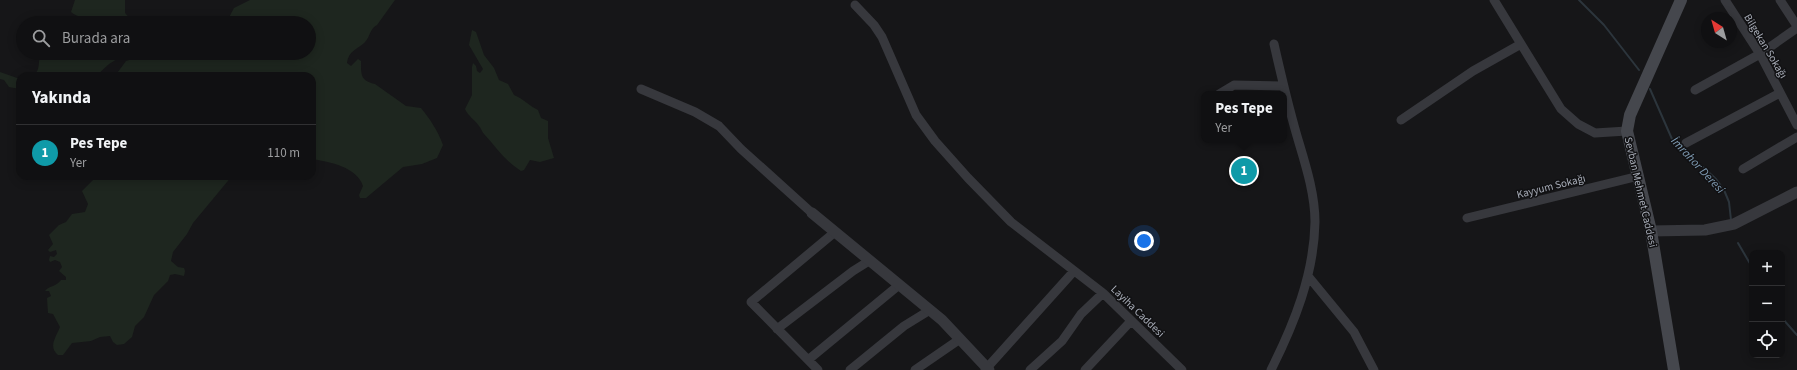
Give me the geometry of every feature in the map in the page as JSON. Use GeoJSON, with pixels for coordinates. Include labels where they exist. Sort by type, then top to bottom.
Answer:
{"type":"FeatureCollection","features":[{"type":"Feature","properties":{"kind":"main road","name":"Sevban Mehmet Caddesi"},"geometry":{"type":"LineString","coordinates":[[1674,370],[1651,231],[1628,131],[1630,115],[1681,0]]}},
{"type":"Feature","properties":{"kind":"street"},"geometry":{"type":"LineString","coordinates":[[1494,0],[1561,109],[1578,124],[1595,133],[1628,131]]}},
{"type":"Feature","properties":{"kind":"street","name":"Bilgekan Sokağı"},"geometry":{"type":"LineString","coordinates":[[1725,0],[1760,54],[1797,125]]}},
{"type":"Feature","properties":{"kind":"street"},"geometry":{"type":"LineString","coordinates":[[1695,90],[1760,54],[1797,27],[1780,0]]}},
{"type":"Feature","properties":{"kind":"street","name":"Layiha Caddesi"},"geometry":{"type":"LineString","coordinates":[[855,5],[874,25],[882,37],[916,115],[935,141],[1011,222],[1103,293],[1182,370]]}},
{"type":"Feature","properties":{"kind":"street"},"geometry":{"type":"LineString","coordinates":[[1274,44],[1284,91]]}},
{"type":"Feature","properties":{"kind":"street"},"geometry":{"type":"LineString","coordinates":[[1401,120],[1473,71],[1520,44]]}},
{"type":"Feature","properties":{"kind":"street"},"geometry":{"type":"LineString","coordinates":[[1224,91],[1234,85],[1283,86]]}},
{"type":"Feature","properties":{"kind":"street"},"geometry":{"type":"LineString","coordinates":[[640,89],[695,112],[719,126],[741,149],[812,213],[930,310],[960,338],[987,369],[1074,271]]}},
{"type":"Feature","properties":{"kind":"street"},"geometry":{"type":"LineString","coordinates":[[1686,143],[1780,93]]}},
{"type":"Feature","properties":{"kind":"street"},"geometry":{"type":"LineString","coordinates":[[1271,370],[1290,332],[1308,276],[1315,222],[1310,184],[1287,101]]}},
{"type":"Feature","properties":{"kind":"street"},"geometry":{"type":"LineString","coordinates":[[1743,169],[1797,136]]}},
{"type":"Feature","properties":{"kind":"street","name":"Kayyum Sokağı"},"geometry":{"type":"LineString","coordinates":[[1468,218],[1639,176]]}},
{"type":"Feature","properties":{"kind":"street"},"geometry":{"type":"LineString","coordinates":[[1651,231],[1705,230],[1734,224],[1797,192]]}},
{"type":"Feature","properties":{"kind":"street"},"geometry":{"type":"LineString","coordinates":[[818,370],[751,302],[835,232]]}},
{"type":"Feature","properties":{"kind":"street"},"geometry":{"type":"LineString","coordinates":[[777,329],[853,271],[869,261]]}},
{"type":"Feature","properties":{"kind":"street"},"geometry":{"type":"LineString","coordinates":[[1308,276],[1354,332],[1374,370]]}},
{"type":"Feature","properties":{"kind":"street"},"geometry":{"type":"LineString","coordinates":[[808,360],[899,285]]}},
{"type":"Feature","properties":{"kind":"street"},"geometry":{"type":"LineString","coordinates":[[1030,370],[1062,341],[1081,314],[1103,293]]}},
{"type":"Feature","properties":{"kind":"street"},"geometry":{"type":"LineString","coordinates":[[850,370],[904,326],[930,310]]}},
{"type":"Feature","properties":{"kind":"street"},"geometry":{"type":"LineString","coordinates":[[1085,370],[1131,321]]}},
{"type":"Feature","properties":{"kind":"street"},"geometry":{"type":"LineString","coordinates":[[915,370],[960,338]]}},
{"type":"Feature","properties":{"kind":"shaded area"},"geometry":{"type":"Polygon","coordinates":[[[75,0],[125,0],[125,13],[128,16],[78,16],[71,12],[75,0]]]}},
{"type":"Feature","properties":{"kind":"shaded area"},"geometry":{"type":"Polygon","coordinates":[[[250,0],[395,0],[377,25],[373,28],[365,42],[351,53],[347,63],[351,66],[358,59],[361,61],[362,76],[366,81],[375,84],[406,106],[421,108],[434,125],[443,145],[437,158],[422,164],[403,167],[366,198],[360,198],[359,195],[363,186],[355,174],[342,166],[316,160],[316,72],[118,72],[126,61],[129,60],[316,60],[316,16],[230,16],[234,8],[250,0]]]}},
{"type":"Feature","properties":{"kind":"shaded area"},"geometry":{"type":"Polygon","coordinates":[[[472,30],[476,32],[484,55],[494,68],[499,80],[508,84],[514,95],[538,110],[541,118],[548,121],[548,138],[554,158],[540,162],[530,160],[524,170],[521,171],[501,154],[466,111],[465,109],[472,95],[473,63],[476,66],[477,71],[480,73],[483,69],[469,45],[472,30]]]}},
{"type":"Feature","properties":{"kind":"shaded area"},"geometry":{"type":"Polygon","coordinates":[[[39,60],[116,60],[100,72],[36,72],[39,60]]]}},
{"type":"Feature","properties":{"kind":"shaded area"},"geometry":{"type":"Polygon","coordinates":[[[0,72],[16,78],[16,88],[9,87],[4,80],[0,79],[0,72]]]}},
{"type":"Feature","properties":{"kind":"shaded area"},"geometry":{"type":"Polygon","coordinates":[[[93,180],[229,180],[193,223],[187,234],[173,252],[171,261],[178,267],[184,268],[184,276],[175,274],[170,275],[168,281],[154,295],[144,317],[135,326],[132,337],[124,344],[117,345],[113,342],[110,336],[100,337],[91,341],[72,343],[63,355],[58,355],[55,352],[53,345],[60,327],[53,314],[48,313],[47,298],[51,296],[49,291],[45,291],[61,280],[66,280],[66,277],[59,271],[62,267],[60,262],[55,260],[50,262],[49,260],[50,256],[54,257],[57,254],[56,250],[50,252],[48,250],[53,244],[49,235],[59,225],[66,222],[72,214],[85,212],[88,204],[82,191],[93,180]]]}},
{"type":"Feature","properties":{"kind":"waterway","name":"İmrahor Deresi"},"geometry":{"type":"LineString","coordinates":[[1579,0],[1604,25],[1639,70]]}},
{"type":"Feature","properties":{"kind":"waterway","name":"İmrahor Deresi"},"geometry":{"type":"LineString","coordinates":[[1650,89],[1672,139],[1716,179],[1724,190],[1729,202],[1731,220]]}},
{"type":"Feature","properties":{"kind":"waterway","name":"İmrahor Deresi"},"geometry":{"type":"LineString","coordinates":[[1738,243],[1749,262]]}},
{"type":"Feature","properties":{"kind":"waterway","name":"İmrahor Deresi"},"geometry":{"type":"LineString","coordinates":[[1785,321],[1797,335]]}},
{"type":"Feature","properties":{"kind":"place","name":"Pes Tepe"},"geometry":{"type":"Point","coordinates":[1244,171]}}]}
